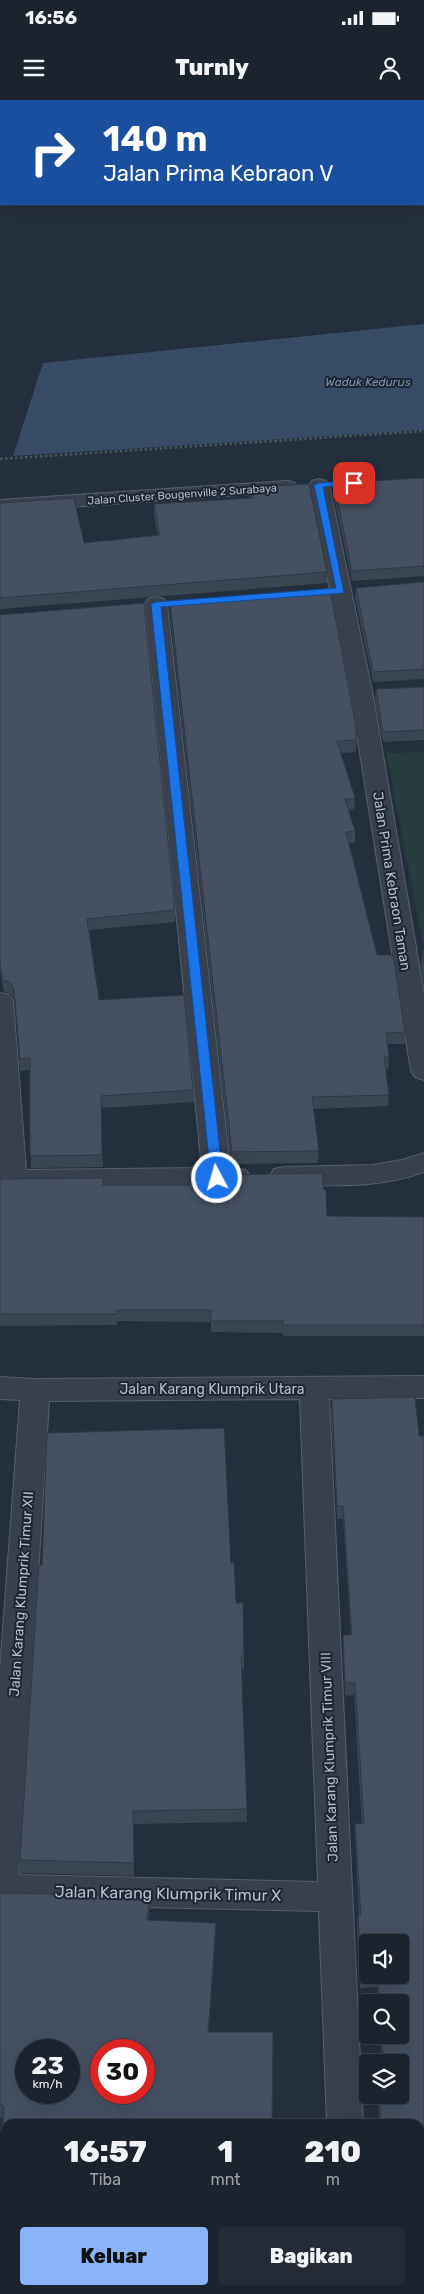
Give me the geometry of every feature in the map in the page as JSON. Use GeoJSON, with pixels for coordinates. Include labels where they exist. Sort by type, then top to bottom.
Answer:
{"type":"FeatureCollection","features":[{"type":"Feature","properties":{"kind":"street","name":"Jalan Cluster Bougenville 2 Surabaya"},"geometry":{"type":"LineString","coordinates":[[0,506],[328,485]]}},
{"type":"Feature","properties":{"kind":"street","name":"Jalan Prima Kebraon Taman"},"geometry":{"type":"LineString","coordinates":[[328,485],[340,591],[370,690],[424,1071]]}},
{"type":"Feature","properties":{"kind":"street"},"geometry":{"type":"LineString","coordinates":[[156,604],[217,1178]]}},
{"type":"Feature","properties":{"kind":"street"},"geometry":{"type":"LineString","coordinates":[[0,1001],[7,1179],[217,1178],[383,1174],[410,1169],[424,1162]]}},
{"type":"Feature","properties":{"kind":"street","name":"Jalan Karang Klumprik Utara"},"geometry":{"type":"LineString","coordinates":[[0,1388],[35,1390],[424,1387]]}},
{"type":"Feature","properties":{"kind":"street","name":"Jalan Karang Klumprik Timur VIII"},"geometry":{"type":"LineString","coordinates":[[314,1389],[345,2119]]}},
{"type":"Feature","properties":{"kind":"street","name":"Jalan Karang Klumprik Timur XII"},"geometry":{"type":"LineString","coordinates":[[0,1889],[35,1390]]}},
{"type":"Feature","properties":{"kind":"street","name":"Jalan Karang Klumprik Timur X"},"geometry":{"type":"LineString","coordinates":[[0,1889],[335,1896]]}},
{"type":"Feature","properties":{"kind":"path"},"geometry":{"type":"LineString","coordinates":[[0,459],[424,431]]}},
{"type":"Feature","properties":{"kind":"green space"},"geometry":{"type":"Polygon","coordinates":[[[424,752],[424,948],[386,753],[424,752]]]}},
{"type":"Feature","properties":{"kind":"water","name":"Waduk Kedurus"},"geometry":{"type":"Polygon","coordinates":[[[424,324],[424,430],[13,456],[43,363],[424,324]]]}},
{"type":"Feature","properties":{"kind":"building"},"geometry":{"type":"Polygon","coordinates":[[[424,478],[424,566],[352,571],[334,483],[424,478]]]}},
{"type":"Feature","properties":{"kind":"building"},"geometry":{"type":"Polygon","coordinates":[[[309,484],[327,572],[0,598],[0,503],[74,498],[84,543],[160,535],[154,504],[253,498],[250,487],[309,484]]]}},
{"type":"Feature","properties":{"kind":"building"},"geometry":{"type":"Polygon","coordinates":[[[424,582],[424,669],[373,672],[356,588],[424,582]]]}},
{"type":"Feature","properties":{"kind":"building"},"geometry":{"type":"Polygon","coordinates":[[[330,589],[357,733],[355,733],[357,740],[337,741],[355,798],[345,799],[355,831],[346,832],[377,955],[393,955],[405,1032],[386,1033],[389,1057],[384,1057],[389,1095],[312,1097],[319,1151],[232,1152],[170,602],[330,589]]]}},
{"type":"Feature","properties":{"kind":"building"},"geometry":{"type":"Polygon","coordinates":[[[144,603],[175,910],[87,919],[99,1000],[184,995],[193,1090],[101,1096],[102,1155],[30,1156],[30,1058],[20,1059],[14,989],[10,982],[3,980],[0,965],[0,615],[144,603]]]}},
{"type":"Feature","properties":{"kind":"building"},"geometry":{"type":"Polygon","coordinates":[[[424,687],[424,730],[383,732],[376,689],[424,687]]]}},
{"type":"Feature","properties":{"kind":"building"},"geometry":{"type":"Polygon","coordinates":[[[322,1173],[324,1190],[326,1190],[327,1216],[424,1217],[424,1325],[283,1325],[283,1321],[211,1321],[211,1310],[117,1310],[117,1314],[0,1314],[0,1179],[103,1178],[103,1185],[234,1185],[234,1175],[322,1173]]]}},
{"type":"Feature","properties":{"kind":"building"},"geometry":{"type":"Polygon","coordinates":[[[415,1397],[419,1436],[424,1436],[424,2119],[381,2119],[380,2104],[409,2104],[409,2054],[383,2054],[383,2044],[409,2044],[409,1994],[379,1994],[378,1984],[409,1984],[409,1934],[359,1935],[358,1915],[361,1915],[355,1824],[364,1823],[355,1683],[345,1683],[343,1635],[352,1635],[343,1506],[337,1506],[332,1399],[415,1397]]]}},
{"type":"Feature","properties":{"kind":"building"},"geometry":{"type":"Polygon","coordinates":[[[224,1428],[231,1563],[234,1563],[236,1603],[243,1603],[244,1656],[241,1656],[247,1809],[133,1811],[134,1863],[20,1860],[39,1565],[42,1565],[47,1433],[224,1428]]]}},
{"type":"Feature","properties":{"kind":"building"},"geometry":{"type":"Polygon","coordinates":[[[0,1893],[150,1896],[147,1920],[216,1923],[208,2032],[273,2032],[272,2119],[3,2119],[4,2106],[0,2105],[0,1893]]]}},
{"type":"Feature","properties":{"kind":"route"},"geometry":{"type":"LineString","coordinates":[[217,1178],[156,604],[341,591],[319,485],[354,483]]}}]}
